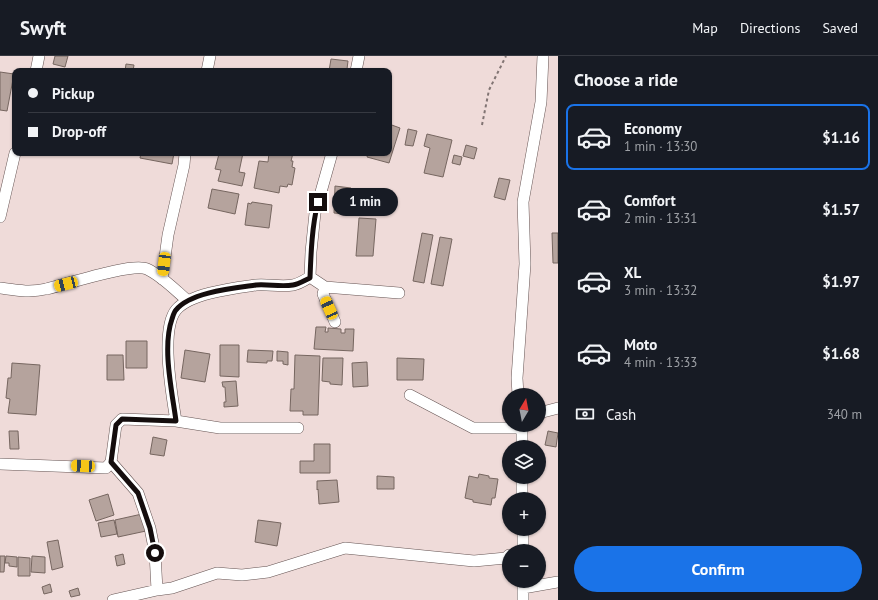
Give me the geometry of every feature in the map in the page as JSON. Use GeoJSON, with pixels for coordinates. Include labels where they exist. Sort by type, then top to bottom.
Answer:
{"type":"FeatureCollection","features":[{"type":"Feature","properties":{"kind":"street"},"geometry":{"type":"LineString","coordinates":[[37,68],[39,56]]}},
{"type":"Feature","properties":{"kind":"street"},"geometry":{"type":"LineString","coordinates":[[208,68],[210,56]]}},
{"type":"Feature","properties":{"kind":"street"},"geometry":{"type":"LineString","coordinates":[[357,68],[359,56]]}},
{"type":"Feature","properties":{"kind":"street"},"geometry":{"type":"LineString","coordinates":[[518,388],[525,264],[524,202],[541,102],[543,56]]}},
{"type":"Feature","properties":{"kind":"street"},"geometry":{"type":"LineString","coordinates":[[0,217],[14,156]]}},
{"type":"Feature","properties":{"kind":"street"},"geometry":{"type":"LineString","coordinates":[[162,279],[168,235],[184,166],[185,156]]}},
{"type":"Feature","properties":{"kind":"street"},"geometry":{"type":"LineString","coordinates":[[310,278],[311,252],[316,213],[331,156]]}},
{"type":"Feature","properties":{"kind":"street"},"geometry":{"type":"LineString","coordinates":[[0,288],[20,291],[44,290],[117,270],[146,268],[162,279],[188,301]]}},
{"type":"Feature","properties":{"kind":"street"},"geometry":{"type":"LineString","coordinates":[[310,278],[325,287],[399,293]]}},
{"type":"Feature","properties":{"kind":"street"},"geometry":{"type":"LineString","coordinates":[[176,421],[167,338],[175,310],[188,301],[203,295],[259,285],[293,285],[310,278]]}},
{"type":"Feature","properties":{"kind":"street"},"geometry":{"type":"LineString","coordinates":[[325,287],[323,294],[335,322]]}},
{"type":"Feature","properties":{"kind":"street"},"geometry":{"type":"LineString","coordinates":[[410,395],[473,428],[502,427]]}},
{"type":"Feature","properties":{"kind":"street"},"geometry":{"type":"LineString","coordinates":[[546,411],[558,408]]}},
{"type":"Feature","properties":{"kind":"street"},"geometry":{"type":"LineString","coordinates":[[0,464],[106,468],[111,462],[116,425],[122,419],[176,421],[220,428],[298,428]]}},
{"type":"Feature","properties":{"kind":"street"},"geometry":{"type":"LineString","coordinates":[[111,462],[138,493],[150,528],[155,553],[157,590]]}},
{"type":"Feature","properties":{"kind":"street"},"geometry":{"type":"LineString","coordinates":[[113,600],[172,588],[217,573],[242,575],[268,572],[345,548],[474,561],[502,558]]}},
{"type":"Feature","properties":{"kind":"street"},"geometry":{"type":"LineString","coordinates":[[546,583],[558,582]]}},
{"type":"Feature","properties":{"kind":"street"},"geometry":{"type":"LineString","coordinates":[[523,588],[523,600]]}},
{"type":"Feature","properties":{"kind":"path"},"geometry":{"type":"LineString","coordinates":[[482,125],[490,90],[506,56]]}},
{"type":"Feature","properties":{"kind":"building"},"geometry":{"type":"Polygon","coordinates":[[[55,56],[68,56],[65,67],[53,64],[55,56]]]}},
{"type":"Feature","properties":{"kind":"building"},"geometry":{"type":"Polygon","coordinates":[[[331,59],[348,61],[347,68],[330,68],[331,59]]]}},
{"type":"Feature","properties":{"kind":"building"},"geometry":{"type":"Polygon","coordinates":[[[126,64],[134,65],[134,68],[125,68],[126,64]]]}},
{"type":"Feature","properties":{"kind":"building"},"geometry":{"type":"Polygon","coordinates":[[[0,72],[12,74],[12,85],[7,111],[0,110],[0,72]]]}},
{"type":"Feature","properties":{"kind":"building"},"geometry":{"type":"Polygon","coordinates":[[[392,125],[400,128],[392,153],[392,125]]]}},
{"type":"Feature","properties":{"kind":"building"},"geometry":{"type":"Polygon","coordinates":[[[408,129],[417,131],[413,146],[405,145],[408,129]]]}},
{"type":"Feature","properties":{"kind":"building"},"geometry":{"type":"Polygon","coordinates":[[[427,134],[452,140],[443,177],[424,173],[430,148],[424,146],[427,134]]]}},
{"type":"Feature","properties":{"kind":"building"},"geometry":{"type":"Polygon","coordinates":[[[466,145],[477,148],[474,159],[463,156],[466,145]]]}},
{"type":"Feature","properties":{"kind":"building"},"geometry":{"type":"Polygon","coordinates":[[[454,155],[462,157],[460,165],[452,163],[454,155]]]}},
{"type":"Feature","properties":{"kind":"building"},"geometry":{"type":"Polygon","coordinates":[[[140,156],[173,156],[172,164],[140,158],[140,156]]]}},
{"type":"Feature","properties":{"kind":"building"},"geometry":{"type":"Polygon","coordinates":[[[218,156],[242,156],[239,172],[245,173],[242,186],[218,181],[221,170],[215,169],[218,156]]]}},
{"type":"Feature","properties":{"kind":"building"},"geometry":{"type":"Polygon","coordinates":[[[269,156],[292,156],[292,167],[295,168],[292,185],[288,184],[287,187],[280,186],[279,193],[254,188],[259,161],[268,162],[269,156]]]}},
{"type":"Feature","properties":{"kind":"building"},"geometry":{"type":"Polygon","coordinates":[[[367,156],[391,156],[389,163],[367,156]]]}},
{"type":"Feature","properties":{"kind":"building"},"geometry":{"type":"Polygon","coordinates":[[[499,178],[510,180],[505,200],[494,197],[499,178]]]}},
{"type":"Feature","properties":{"kind":"building"},"geometry":{"type":"Polygon","coordinates":[[[335,186],[351,188],[350,194],[356,194],[355,215],[334,213],[335,186]]]}},
{"type":"Feature","properties":{"kind":"building"},"geometry":{"type":"Polygon","coordinates":[[[212,189],[239,194],[235,214],[208,208],[212,189]]]}},
{"type":"Feature","properties":{"kind":"building"},"geometry":{"type":"Polygon","coordinates":[[[252,202],[272,205],[269,228],[245,225],[248,203],[251,204],[252,202]]]}},
{"type":"Feature","properties":{"kind":"building"},"geometry":{"type":"Polygon","coordinates":[[[359,218],[376,219],[373,256],[356,256],[359,218]]]}},
{"type":"Feature","properties":{"kind":"building"},"geometry":{"type":"Polygon","coordinates":[[[422,233],[433,235],[424,283],[413,281],[422,233]]]}},
{"type":"Feature","properties":{"kind":"building"},"geometry":{"type":"Polygon","coordinates":[[[552,233],[558,233],[558,263],[553,263],[552,233]]]}},
{"type":"Feature","properties":{"kind":"building"},"geometry":{"type":"Polygon","coordinates":[[[440,237],[452,239],[443,286],[431,284],[440,237]]]}},
{"type":"Feature","properties":{"kind":"building"},"geometry":{"type":"Polygon","coordinates":[[[316,327],[326,327],[325,332],[328,332],[328,328],[341,329],[341,333],[345,333],[345,329],[354,329],[353,351],[314,349],[316,327]]]}},
{"type":"Feature","properties":{"kind":"building"},"geometry":{"type":"Polygon","coordinates":[[[126,341],[147,341],[147,368],[126,368],[126,341]]]}},
{"type":"Feature","properties":{"kind":"building"},"geometry":{"type":"Polygon","coordinates":[[[220,345],[239,345],[239,377],[220,376],[220,345]]]}},
{"type":"Feature","properties":{"kind":"building"},"geometry":{"type":"Polygon","coordinates":[[[185,350],[210,354],[205,382],[181,378],[185,350]]]}},
{"type":"Feature","properties":{"kind":"building"},"geometry":{"type":"Polygon","coordinates":[[[248,350],[273,351],[272,361],[267,361],[267,363],[247,362],[248,350]]]}},
{"type":"Feature","properties":{"kind":"building"},"geometry":{"type":"Polygon","coordinates":[[[277,351],[288,352],[288,365],[283,364],[283,361],[277,361],[277,351]]]}},
{"type":"Feature","properties":{"kind":"building"},"geometry":{"type":"Polygon","coordinates":[[[107,355],[123,355],[124,380],[107,380],[107,355]]]}},
{"type":"Feature","properties":{"kind":"building"},"geometry":{"type":"Polygon","coordinates":[[[295,355],[320,356],[318,415],[303,415],[303,411],[290,411],[291,389],[294,389],[295,355]]]}},
{"type":"Feature","properties":{"kind":"building"},"geometry":{"type":"Polygon","coordinates":[[[323,358],[343,358],[342,385],[330,384],[330,382],[322,381],[323,358]]]}},
{"type":"Feature","properties":{"kind":"building"},"geometry":{"type":"Polygon","coordinates":[[[397,358],[424,359],[423,380],[397,380],[397,358]]]}},
{"type":"Feature","properties":{"kind":"building"},"geometry":{"type":"Polygon","coordinates":[[[367,362],[368,386],[353,387],[352,363],[367,362]]]}},
{"type":"Feature","properties":{"kind":"building"},"geometry":{"type":"Polygon","coordinates":[[[12,363],[40,365],[36,415],[8,413],[10,399],[6,398],[8,378],[11,378],[12,363]]]}},
{"type":"Feature","properties":{"kind":"building"},"geometry":{"type":"Polygon","coordinates":[[[236,381],[238,406],[224,407],[224,402],[226,402],[225,387],[223,387],[222,382],[236,381]]]}},
{"type":"Feature","properties":{"kind":"building"},"geometry":{"type":"Polygon","coordinates":[[[9,431],[18,431],[19,449],[10,449],[9,431]]]}},
{"type":"Feature","properties":{"kind":"building"},"geometry":{"type":"Polygon","coordinates":[[[548,431],[558,433],[556,447],[546,445],[548,431]]]}},
{"type":"Feature","properties":{"kind":"building"},"geometry":{"type":"Polygon","coordinates":[[[153,437],[167,440],[164,456],[150,454],[153,437]]]}},
{"type":"Feature","properties":{"kind":"building"},"geometry":{"type":"Polygon","coordinates":[[[314,444],[330,444],[330,473],[300,473],[300,461],[314,461],[314,444]]]}},
{"type":"Feature","properties":{"kind":"building"},"geometry":{"type":"Polygon","coordinates":[[[479,474],[489,476],[489,478],[498,479],[495,498],[492,498],[491,505],[473,502],[473,500],[465,498],[469,476],[478,478],[479,474]]]}},
{"type":"Feature","properties":{"kind":"building"},"geometry":{"type":"Polygon","coordinates":[[[377,476],[394,477],[394,489],[377,489],[377,476]]]}},
{"type":"Feature","properties":{"kind":"building"},"geometry":{"type":"Polygon","coordinates":[[[337,480],[339,502],[319,504],[317,481],[337,480]]]}},
{"type":"Feature","properties":{"kind":"building"},"geometry":{"type":"Polygon","coordinates":[[[108,494],[114,515],[96,521],[89,500],[108,494]]]}},
{"type":"Feature","properties":{"kind":"building"},"geometry":{"type":"Polygon","coordinates":[[[142,514],[146,531],[118,537],[115,520],[142,514]]]}},
{"type":"Feature","properties":{"kind":"building"},"geometry":{"type":"Polygon","coordinates":[[[114,520],[117,534],[101,537],[98,523],[114,520]]]}},
{"type":"Feature","properties":{"kind":"building"},"geometry":{"type":"Polygon","coordinates":[[[258,520],[281,523],[277,546],[255,542],[258,520]]]}},
{"type":"Feature","properties":{"kind":"building"},"geometry":{"type":"Polygon","coordinates":[[[58,540],[63,567],[52,570],[47,542],[58,540]]]}},
{"type":"Feature","properties":{"kind":"building"},"geometry":{"type":"Polygon","coordinates":[[[123,554],[125,564],[117,566],[115,556],[123,554]]]}},
{"type":"Feature","properties":{"kind":"building"},"geometry":{"type":"Polygon","coordinates":[[[0,556],[5,556],[4,572],[0,572],[0,556]]]}},
{"type":"Feature","properties":{"kind":"building"},"geometry":{"type":"Polygon","coordinates":[[[6,556],[17,557],[17,567],[9,566],[9,563],[5,563],[6,556]]]}},
{"type":"Feature","properties":{"kind":"building"},"geometry":{"type":"Polygon","coordinates":[[[32,556],[45,557],[45,573],[31,572],[32,556]]]}},
{"type":"Feature","properties":{"kind":"building"},"geometry":{"type":"Polygon","coordinates":[[[18,557],[30,558],[30,576],[18,576],[18,557]]]}},
{"type":"Feature","properties":{"kind":"building"},"geometry":{"type":"Polygon","coordinates":[[[50,584],[52,592],[44,594],[42,587],[50,584]]]}},
{"type":"Feature","properties":{"kind":"building"},"geometry":{"type":"Polygon","coordinates":[[[78,588],[80,595],[71,597],[69,591],[78,588]]]}},
{"type":"Feature","properties":{"kind":"route"},"geometry":{"type":"LineString","coordinates":[[155,553],[150,528],[138,493],[111,462],[115,443],[116,425],[122,419],[139,419],[163,422],[176,421],[172,398],[167,338],[175,310],[188,301],[203,295],[259,285],[293,285],[310,278],[311,252],[318,202]]}}]}
